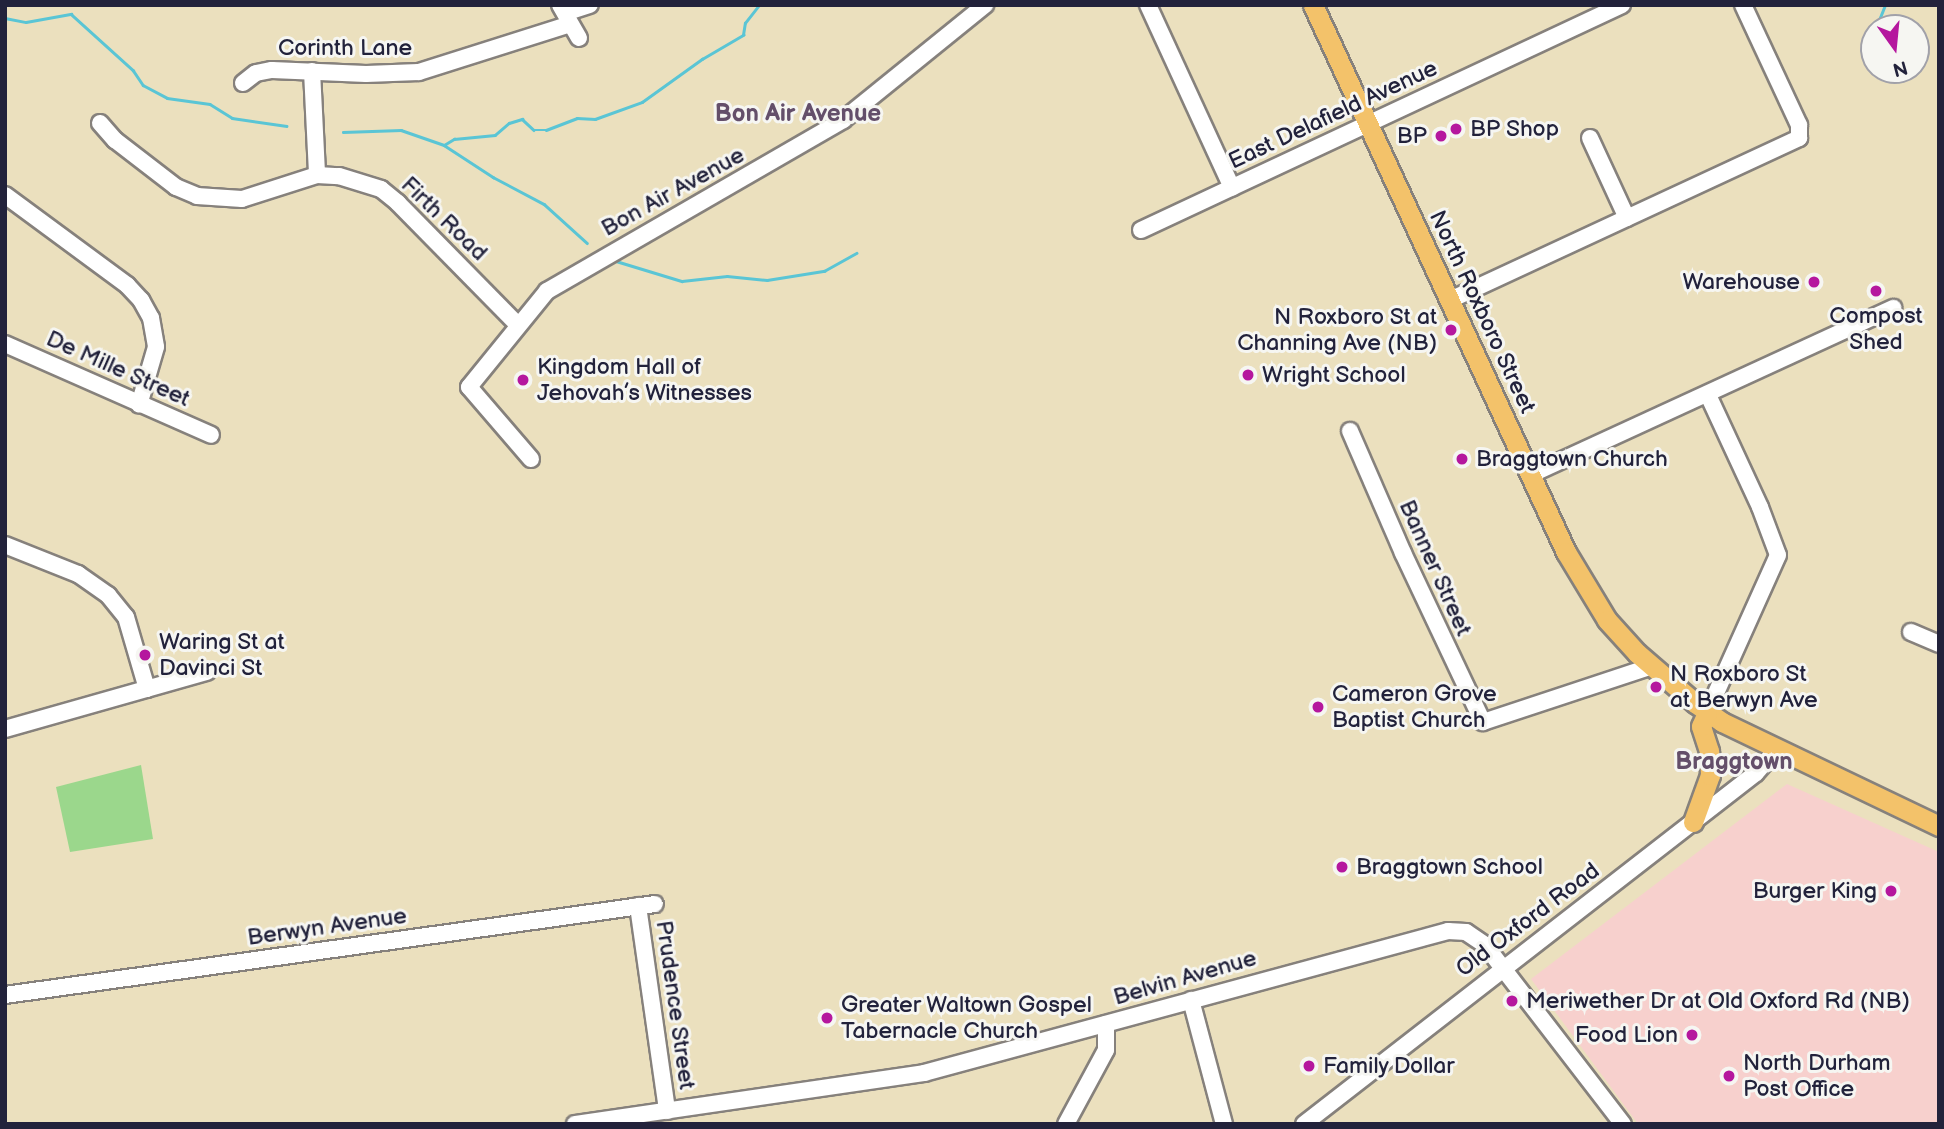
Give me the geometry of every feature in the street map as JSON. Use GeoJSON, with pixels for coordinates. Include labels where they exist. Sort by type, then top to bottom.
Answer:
{"type":"FeatureCollection","features":[{"type":"Feature","properties":{"kind":"main road","name":"North Roxboro Street"},"geometry":{"type":"LineString","coordinates":[[1313,5],[1530,475],[1588,593],[1607,620],[1652,666],[1707,713],[1776,750],[1939,826]]}},
{"type":"Feature","properties":{"kind":"main road"},"geometry":{"type":"LineString","coordinates":[[1693,822],[1710,775],[1709,751],[1701,726],[1707,713]]}},
{"type":"Feature","properties":{"kind":"street","name":"Corinth Lane"},"geometry":{"type":"LineString","coordinates":[[243,83],[263,71],[366,75],[419,72],[568,20],[590,5]]}},
{"type":"Feature","properties":{"kind":"street"},"geometry":{"type":"LineString","coordinates":[[1148,5],[1232,188]]}},
{"type":"Feature","properties":{"kind":"street","name":"East Delafield Avenue"},"geometry":{"type":"LineString","coordinates":[[1141,230],[1622,5]]}},
{"type":"Feature","properties":{"kind":"street"},"geometry":{"type":"LineString","coordinates":[[1450,300],[1799,138],[1798,125],[1743,5]]}},
{"type":"Feature","properties":{"kind":"street","name":"Bon Air Avenue"},"geometry":{"type":"LineString","coordinates":[[531,459],[469,387],[547,291],[844,120],[978,8]]}},
{"type":"Feature","properties":{"kind":"street"},"geometry":{"type":"LineString","coordinates":[[312,71],[317,175]]}},
{"type":"Feature","properties":{"kind":"street","name":"Firth Road"},"geometry":{"type":"LineString","coordinates":[[100,123],[115,140],[176,187],[197,196],[242,199],[317,175],[339,176],[381,189],[518,325]]}},
{"type":"Feature","properties":{"kind":"street"},"geometry":{"type":"LineString","coordinates":[[1590,138],[1627,218]]}},
{"type":"Feature","properties":{"kind":"street"},"geometry":{"type":"LineString","coordinates":[[5,195],[117,278],[141,300],[151,318],[156,348],[139,405]]}},
{"type":"Feature","properties":{"kind":"street"},"geometry":{"type":"LineString","coordinates":[[1530,475],[1893,308]]}},
{"type":"Feature","properties":{"kind":"street","name":"De Mille Street"},"geometry":{"type":"LineString","coordinates":[[5,344],[211,435]]}},
{"type":"Feature","properties":{"kind":"street"},"geometry":{"type":"LineString","coordinates":[[1707,713],[1778,555],[1760,506],[1708,395]]}},
{"type":"Feature","properties":{"kind":"street","name":"Banner Street"},"geometry":{"type":"LineString","coordinates":[[1350,431],[1403,553],[1483,722],[1652,666]]}},
{"type":"Feature","properties":{"kind":"street"},"geometry":{"type":"LineString","coordinates":[[5,545],[78,574],[108,595],[126,617],[147,689]]}},
{"type":"Feature","properties":{"kind":"street"},"geometry":{"type":"LineString","coordinates":[[1911,632],[1939,644]]}},
{"type":"Feature","properties":{"kind":"street"},"geometry":{"type":"LineString","coordinates":[[5,729],[207,672]]}},
{"type":"Feature","properties":{"kind":"street","name":"Old Oxford Road"},"geometry":{"type":"LineString","coordinates":[[1304,1124],[1762,768],[1776,750]]}},
{"type":"Feature","properties":{"kind":"street","name":"Berwyn Avenue"},"geometry":{"type":"LineString","coordinates":[[5,995],[655,904]]}},
{"type":"Feature","properties":{"kind":"street","name":"Prudence Street"},"geometry":{"type":"LineString","coordinates":[[638,906],[667,1111]]}},
{"type":"Feature","properties":{"kind":"street","name":"Belvin Avenue"},"geometry":{"type":"LineString","coordinates":[[575,1124],[925,1073],[1448,930],[1473,936],[1503,968],[1623,1124]]}},
{"type":"Feature","properties":{"kind":"street"},"geometry":{"type":"LineString","coordinates":[[1191,1000],[1224,1124]]}},
{"type":"Feature","properties":{"kind":"street"},"geometry":{"type":"LineString","coordinates":[[1066,1124],[1106,1050],[1106,1024]]}},
{"type":"Feature","properties":{"kind":"shaded area"},"geometry":{"type":"Polygon","coordinates":[[[1787,784],[1939,852],[1939,1124],[1638,1124],[1531,979],[1787,784]]]}},
{"type":"Feature","properties":{"kind":"green space"},"geometry":{"type":"Polygon","coordinates":[[[141,765],[153,839],[70,852],[56,787],[141,765]]]}},
{"type":"Feature","properties":{"kind":"waterway"},"geometry":{"type":"LineString","coordinates":[[444,145],[454,139],[495,135],[509,123],[522,119],[534,130],[546,130],[577,118],[595,119],[642,102],[702,59],[743,35],[745,23],[759,5]]}},
{"type":"Feature","properties":{"kind":"waterway"},"geometry":{"type":"LineString","coordinates":[[1881,14],[1885,5]]}},
{"type":"Feature","properties":{"kind":"waterway"},"geometry":{"type":"LineString","coordinates":[[5,18],[26,22],[71,14],[133,70],[143,85],[167,98],[210,104],[232,118],[286,126]]}},
{"type":"Feature","properties":{"kind":"waterway"},"geometry":{"type":"LineString","coordinates":[[343,132],[401,130],[444,145],[493,177],[544,204],[587,243]]}},
{"type":"Feature","properties":{"kind":"waterway"},"geometry":{"type":"LineString","coordinates":[[616,261],[682,281],[727,276],[767,280],[824,271],[856,253]]}},
{"type":"Feature","properties":{"kind":"place","name":"BP Shop"},"geometry":{"type":"Point","coordinates":[1456,129]}},
{"type":"Feature","properties":{"kind":"place","name":"BP"},"geometry":{"type":"Point","coordinates":[1441,136]}},
{"type":"Feature","properties":{"kind":"place","name":"Warehouse"},"geometry":{"type":"Point","coordinates":[1814,282]}},
{"type":"Feature","properties":{"kind":"place","name":"Compost Shed"},"geometry":{"type":"Point","coordinates":[1876,291]}},
{"type":"Feature","properties":{"kind":"place","name":"N Roxboro St at Channing Ave (NB)"},"geometry":{"type":"Point","coordinates":[1451,330]}},
{"type":"Feature","properties":{"kind":"place","name":"Wright School"},"geometry":{"type":"Point","coordinates":[1248,375]}},
{"type":"Feature","properties":{"kind":"place","name":"Kingdom Hall of Jehovah’s Witnesses"},"geometry":{"type":"Point","coordinates":[523,380]}},
{"type":"Feature","properties":{"kind":"place","name":"Braggtown Church"},"geometry":{"type":"Point","coordinates":[1462,459]}},
{"type":"Feature","properties":{"kind":"place","name":"Waring St at Davinci St"},"geometry":{"type":"Point","coordinates":[145,655]}},
{"type":"Feature","properties":{"kind":"place","name":"N Roxboro St at Berwyn Ave"},"geometry":{"type":"Point","coordinates":[1656,687]}},
{"type":"Feature","properties":{"kind":"place","name":"Cameron Grove Baptist Church"},"geometry":{"type":"Point","coordinates":[1318,707]}},
{"type":"Feature","properties":{"kind":"place","name":"Braggtown School"},"geometry":{"type":"Point","coordinates":[1342,867]}},
{"type":"Feature","properties":{"kind":"place","name":"Burger King"},"geometry":{"type":"Point","coordinates":[1891,891]}},
{"type":"Feature","properties":{"kind":"place","name":"Meriwether Dr at Old Oxford Rd (NB)"},"geometry":{"type":"Point","coordinates":[1512,1001]}},
{"type":"Feature","properties":{"kind":"place","name":"Greater Waltown Gospel Tabernacle Church"},"geometry":{"type":"Point","coordinates":[827,1018]}},
{"type":"Feature","properties":{"kind":"place","name":"Food Lion"},"geometry":{"type":"Point","coordinates":[1692,1035]}},
{"type":"Feature","properties":{"kind":"place","name":"Family Dollar"},"geometry":{"type":"Point","coordinates":[1309,1066]}},
{"type":"Feature","properties":{"kind":"place","name":"North Durham Post Office"},"geometry":{"type":"Point","coordinates":[1729,1076]}},
{"type":"Feature","properties":{"kind":"district","name":"Bon Air Avenue"},"geometry":{"type":"Point","coordinates":[798,114]}},
{"type":"Feature","properties":{"kind":"district","name":"Braggtown"},"geometry":{"type":"Point","coordinates":[1734,762]}}]}
